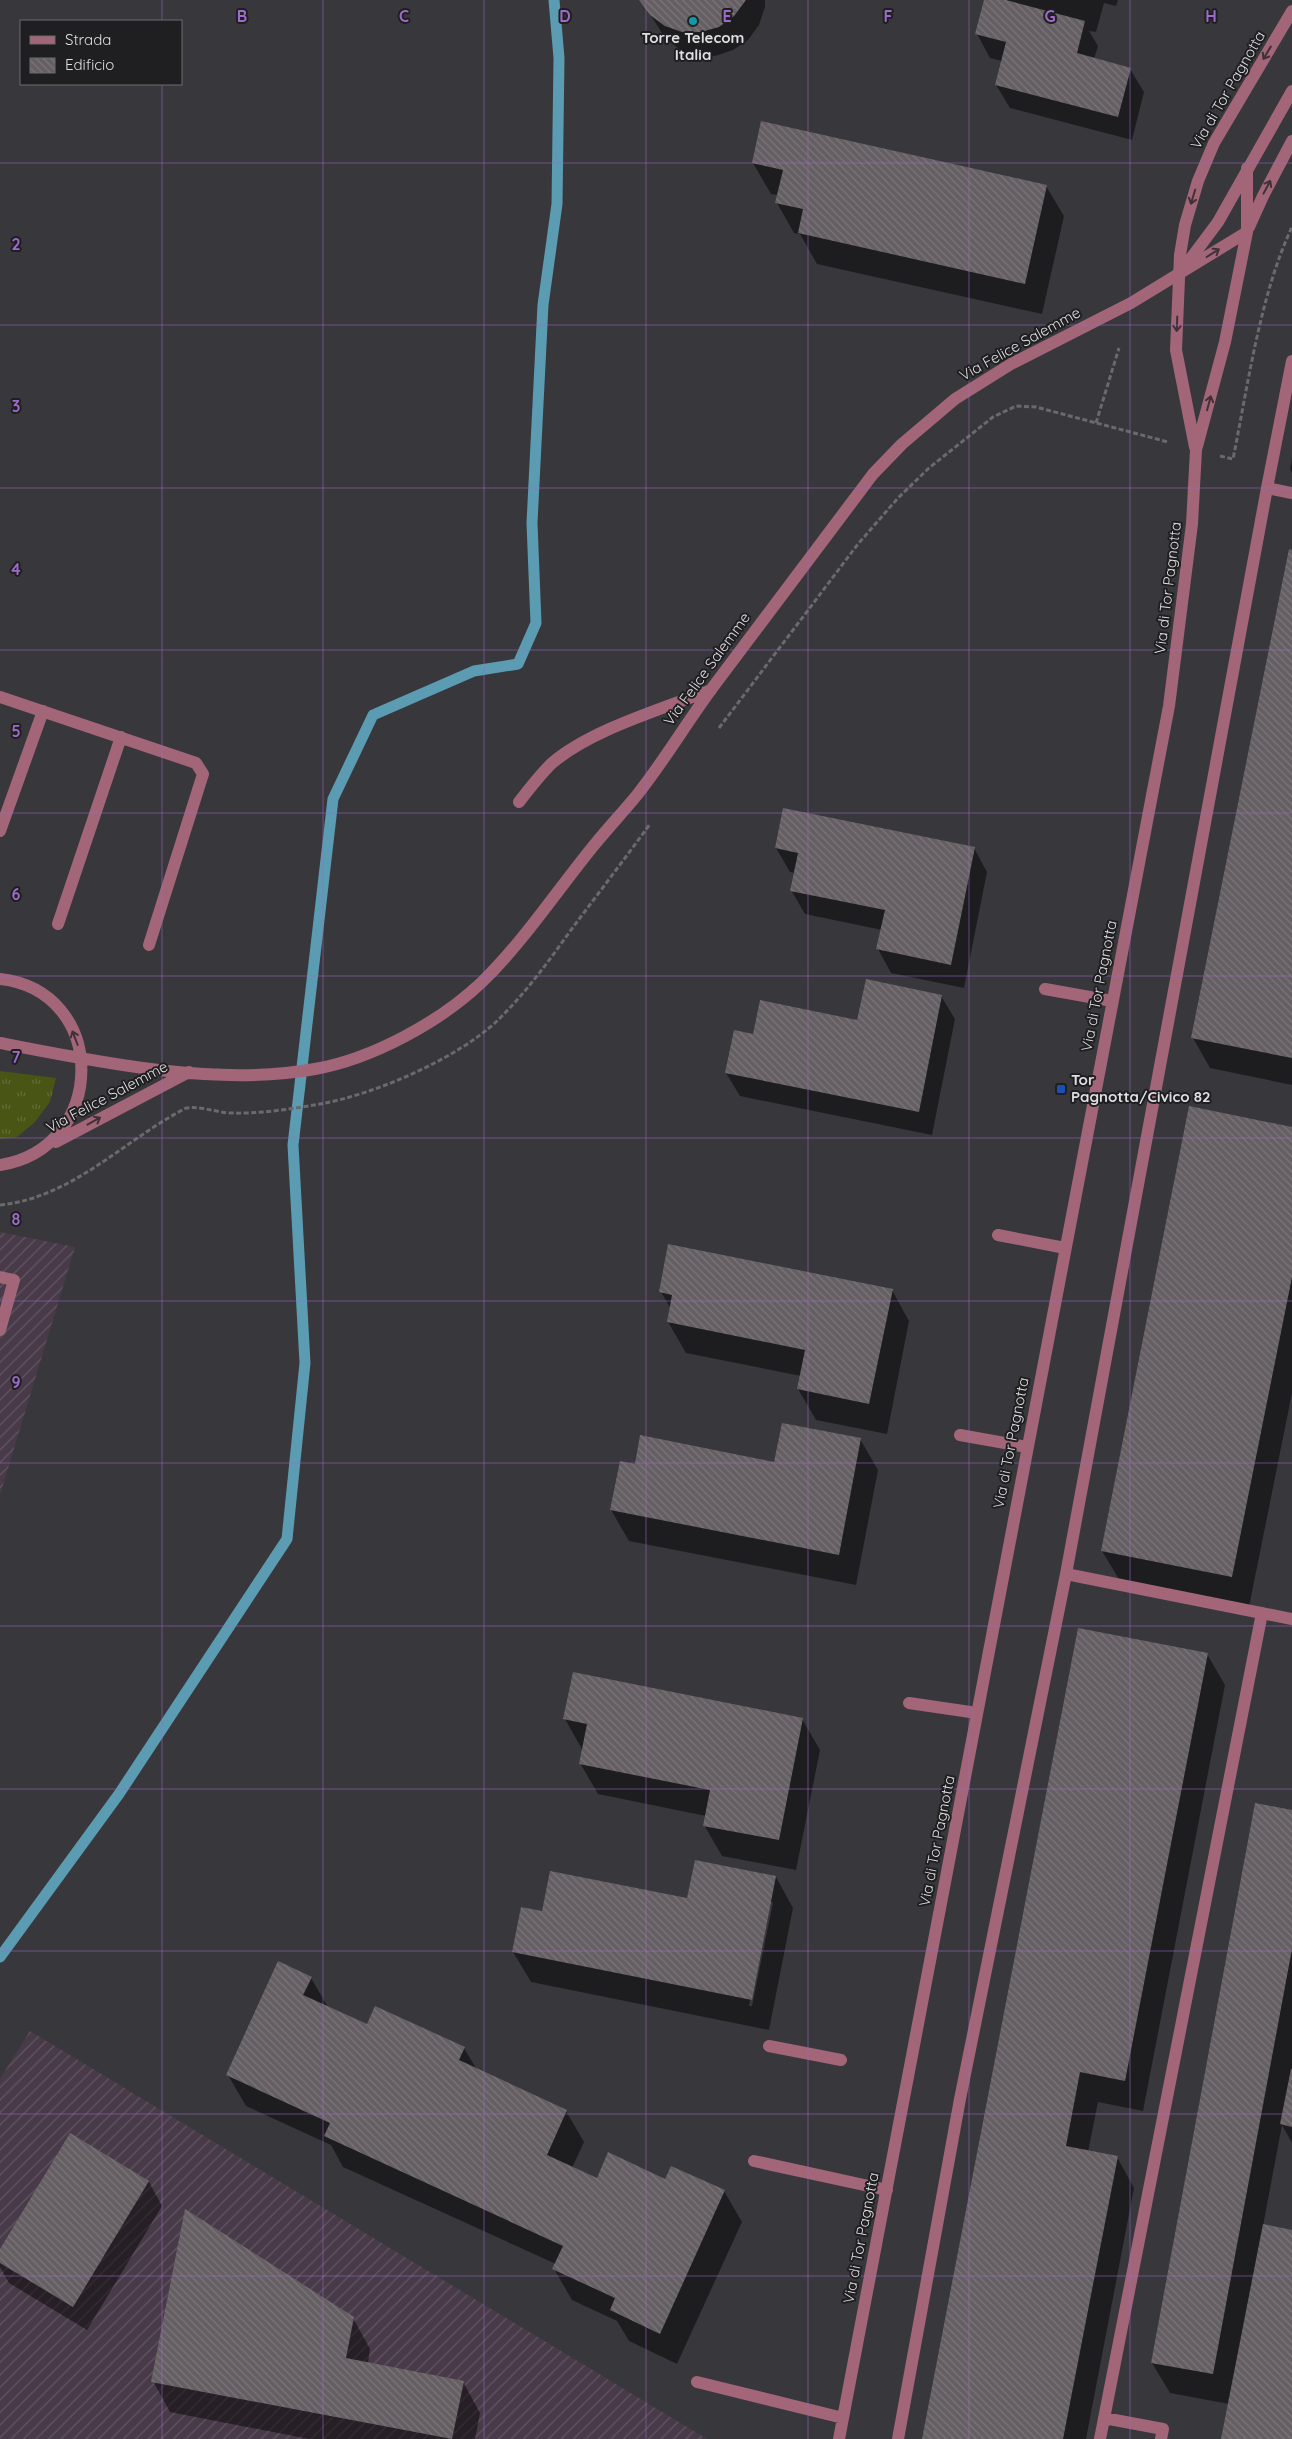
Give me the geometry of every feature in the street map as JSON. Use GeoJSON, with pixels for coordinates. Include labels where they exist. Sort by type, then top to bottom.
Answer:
{"type":"FeatureCollection","features":[{"type":"Feature","properties":{"kind":"street","name":"Via di Tor Pagnotta"},"geometry":{"type":"LineString","coordinates":[[1196,450],[1176,350],[1178,275],[1185,225],[1198,180],[1214,143],[1292,11]]}},
{"type":"Feature","properties":{"kind":"street","name":"Via di Tor Pagnotta"},"geometry":{"type":"LineString","coordinates":[[1178,275],[1218,222],[1292,91]]}},
{"type":"Feature","properties":{"kind":"street","name":"Via di Tor Pagnotta"},"geometry":{"type":"LineString","coordinates":[[1247,232],[1263,196],[1292,141]]}},
{"type":"Feature","properties":{"kind":"street","name":"Via di Tor Pagnotta"},"geometry":{"type":"LineString","coordinates":[[839,2439],[1169,706],[1192,524],[1196,450],[1225,342],[1247,232],[1248,168]]}},
{"type":"Feature","properties":{"kind":"street","name":"Via Felice Salemme"},"geometry":{"type":"LineString","coordinates":[[0,1043],[81,1058],[189,1072],[220,1075],[283,1073],[316,1069],[349,1060],[384,1047],[432,1020],[481,982],[557,896],[594,846],[638,794],[711,690],[873,474],[902,444],[955,399],[1011,364],[1131,303],[1247,232]]}},
{"type":"Feature","properties":{"kind":"street"},"geometry":{"type":"LineString","coordinates":[[898,2439],[962,2089],[1066,1574],[1292,361]]}},
{"type":"Feature","properties":{"kind":"street"},"geometry":{"type":"LineString","coordinates":[[1267,488],[1292,493]]}},
{"type":"Feature","properties":{"kind":"street"},"geometry":{"type":"LineString","coordinates":[[519,802],[534,781],[552,763],[576,746],[605,732],[711,690]]}},
{"type":"Feature","properties":{"kind":"street"},"geometry":{"type":"LineString","coordinates":[[0,697],[196,763],[203,774],[149,945]]}},
{"type":"Feature","properties":{"kind":"street"},"geometry":{"type":"LineString","coordinates":[[0,831],[42,711]]}},
{"type":"Feature","properties":{"kind":"street"},"geometry":{"type":"LineString","coordinates":[[58,924],[121,737]]}},
{"type":"Feature","properties":{"kind":"street","name":"Via Felice Salemme"},"geometry":{"type":"LineString","coordinates":[[0,979],[25,986],[53,1004],[73,1031],[81,1058],[80,1092],[70,1119],[57,1137],[36,1153]]}},
{"type":"Feature","properties":{"kind":"street"},"geometry":{"type":"LineString","coordinates":[[1045,989],[1112,1001]]}},
{"type":"Feature","properties":{"kind":"street","name":"Via Felice Salemme"},"geometry":{"type":"LineString","coordinates":[[0,1165],[23,1160],[189,1072]]}},
{"type":"Feature","properties":{"kind":"street"},"geometry":{"type":"LineString","coordinates":[[998,1235],[1065,1248]]}},
{"type":"Feature","properties":{"kind":"street"},"geometry":{"type":"LineString","coordinates":[[0,1277],[14,1280],[0,1330]]}},
{"type":"Feature","properties":{"kind":"street"},"geometry":{"type":"LineString","coordinates":[[960,1435],[1027,1447]]}},
{"type":"Feature","properties":{"kind":"street"},"geometry":{"type":"LineString","coordinates":[[1066,1574],[1292,1619]]}},
{"type":"Feature","properties":{"kind":"street"},"geometry":{"type":"LineString","coordinates":[[1100,2439],[1262,1613]]}},
{"type":"Feature","properties":{"kind":"street"},"geometry":{"type":"LineString","coordinates":[[909,1703],[977,1713]]}},
{"type":"Feature","properties":{"kind":"street"},"geometry":{"type":"LineString","coordinates":[[769,2046],[841,2060]]}},
{"type":"Feature","properties":{"kind":"street"},"geometry":{"type":"LineString","coordinates":[[754,2161],[886,2190]]}},
{"type":"Feature","properties":{"kind":"street"},"geometry":{"type":"LineString","coordinates":[[697,2382],[843,2418]]}},
{"type":"Feature","properties":{"kind":"street"},"geometry":{"type":"LineString","coordinates":[[1104,2418],[1163,2429],[1161,2439]]}},
{"type":"Feature","properties":{"kind":"path"},"geometry":{"type":"LineString","coordinates":[[1233,460],[1257,342],[1272,284],[1292,227]]}},
{"type":"Feature","properties":{"kind":"path"},"geometry":{"type":"LineString","coordinates":[[1096,423],[1119,348]]}},
{"type":"Feature","properties":{"kind":"path"},"geometry":{"type":"LineString","coordinates":[[715,734],[858,544],[898,498],[958,444],[993,417],[1016,406],[1036,407],[1154,438]]}},
{"type":"Feature","properties":{"kind":"path"},"geometry":{"type":"LineString","coordinates":[[0,1205],[29,1200],[64,1186],[186,1108],[198,1106],[230,1113],[280,1110],[322,1104],[392,1082],[427,1067],[463,1046],[496,1022],[525,992],[651,823]]}},
{"type":"Feature","properties":{"kind":"shaded area"},"geometry":{"type":"Polygon","coordinates":[[[0,1232],[75,1247],[0,1495],[0,1232]]]}},
{"type":"Feature","properties":{"kind":"shaded area"},"geometry":{"type":"Polygon","coordinates":[[[30,2031],[707,2439],[0,2439],[0,2079],[30,2031]]]}},
{"type":"Feature","properties":{"kind":"green space"},"geometry":{"type":"Polygon","coordinates":[[[0,1071],[56,1078],[50,1102],[34,1123],[17,1137],[0,1139],[0,1071]]]}},
{"type":"Feature","properties":{"kind":"building","name":"Torre Telecom Italia"},"geometry":{"type":"Polygon","coordinates":[[[639,0],[746,0],[734,16],[719,27],[701,32],[682,32],[665,26],[650,15],[639,0]]]}},
{"type":"Feature","properties":{"kind":"building"},"geometry":{"type":"Polygon","coordinates":[[[984,0],[1006,0],[1085,21],[1077,53],[1131,68],[1118,117],[995,85],[1006,42],[975,34],[984,0]]]}},
{"type":"Feature","properties":{"kind":"building"},"geometry":{"type":"Polygon","coordinates":[[[761,121],[1047,185],[1025,284],[798,233],[803,209],[775,203],[783,170],[752,163],[761,121]]]}},
{"type":"Feature","properties":{"kind":"building"},"geometry":{"type":"Polygon","coordinates":[[[1289,549],[1292,550],[1292,1058],[1191,1038],[1289,549]]]}},
{"type":"Feature","properties":{"kind":"building"},"geometry":{"type":"Polygon","coordinates":[[[783,808],[975,847],[951,965],[876,949],[885,910],[790,891],[798,853],[775,848],[783,808]]]}},
{"type":"Feature","properties":{"kind":"building"},"geometry":{"type":"Polygon","coordinates":[[[866,979],[942,995],[919,1112],[725,1073],[734,1030],[753,1034],[760,1000],[857,1020],[866,979]]]}},
{"type":"Feature","properties":{"kind":"building"},"geometry":{"type":"Polygon","coordinates":[[[1189,1106],[1292,1127],[1292,1277],[1232,1577],[1101,1551],[1189,1106]]]}},
{"type":"Feature","properties":{"kind":"building"},"geometry":{"type":"Polygon","coordinates":[[[668,1244],[893,1289],[869,1404],[797,1389],[805,1350],[667,1322],[672,1295],[659,1292],[668,1244]]]}},
{"type":"Feature","properties":{"kind":"building"},"geometry":{"type":"Polygon","coordinates":[[[782,1423],[861,1438],[839,1555],[610,1510],[620,1461],[635,1464],[640,1435],[774,1462],[782,1423]]]}},
{"type":"Feature","properties":{"kind":"building"},"geometry":{"type":"Polygon","coordinates":[[[1078,1628],[1208,1653],[1125,2081],[1080,2072],[1066,2146],[1118,2156],[1063,2439],[922,2439],[1078,1628]]]}},
{"type":"Feature","properties":{"kind":"building"},"geometry":{"type":"Polygon","coordinates":[[[573,1672],[803,1718],[779,1840],[703,1826],[710,1790],[579,1764],[587,1724],[563,1719],[573,1672]]]}},
{"type":"Feature","properties":{"kind":"building"},"geometry":{"type":"Polygon","coordinates":[[[1255,1803],[1292,1810],[1292,1949],[1213,2374],[1151,2363],[1255,1803]]]}},
{"type":"Feature","properties":{"kind":"building"},"geometry":{"type":"Polygon","coordinates":[[[695,1860],[776,1876],[752,2000],[512,1952],[521,1907],[542,1911],[550,1871],[687,1898],[695,1860]]]}},
{"type":"Feature","properties":{"kind":"building"},"geometry":{"type":"Polygon","coordinates":[[[278,1961],[312,1977],[303,1995],[367,2024],[375,2006],[465,2047],[459,2060],[567,2110],[547,2155],[597,2178],[608,2152],[665,2179],[671,2166],[725,2190],[660,2334],[610,2310],[615,2298],[552,2269],[563,2246],[324,2136],[330,2123],[226,2075],[278,1961]]]}},
{"type":"Feature","properties":{"kind":"building"},"geometry":{"type":"Polygon","coordinates":[[[1292,2069],[1292,2127],[1280,2124],[1292,2069]]]}},
{"type":"Feature","properties":{"kind":"building"},"geometry":{"type":"Polygon","coordinates":[[[70,2133],[149,2181],[73,2307],[0,2263],[0,2249],[70,2133]]]}},
{"type":"Feature","properties":{"kind":"building"},"geometry":{"type":"Polygon","coordinates":[[[185,2209],[354,2317],[346,2358],[464,2381],[452,2439],[151,2382],[185,2209]]]}},
{"type":"Feature","properties":{"kind":"building"},"geometry":{"type":"Polygon","coordinates":[[[1263,2224],[1292,2230],[1292,2439],[1221,2439],[1263,2224]]]}},
{"type":"Feature","properties":{"kind":"waterway"},"geometry":{"type":"LineString","coordinates":[[0,1957],[119,1794],[287,1539],[305,1363],[293,1145],[333,799],[373,715],[474,671],[518,664],[536,623],[532,523],[543,305],[557,204],[559,58],[554,0]]}},
{"type":"Feature","properties":{"kind":"place","name":"Torre Telecom Italia"},"geometry":{"type":"Point","coordinates":[693,21]}},
{"type":"Feature","properties":{"kind":"place","name":"Tor Pagnotta/Civico 82"},"geometry":{"type":"Point","coordinates":[1061,1089]}}]}
